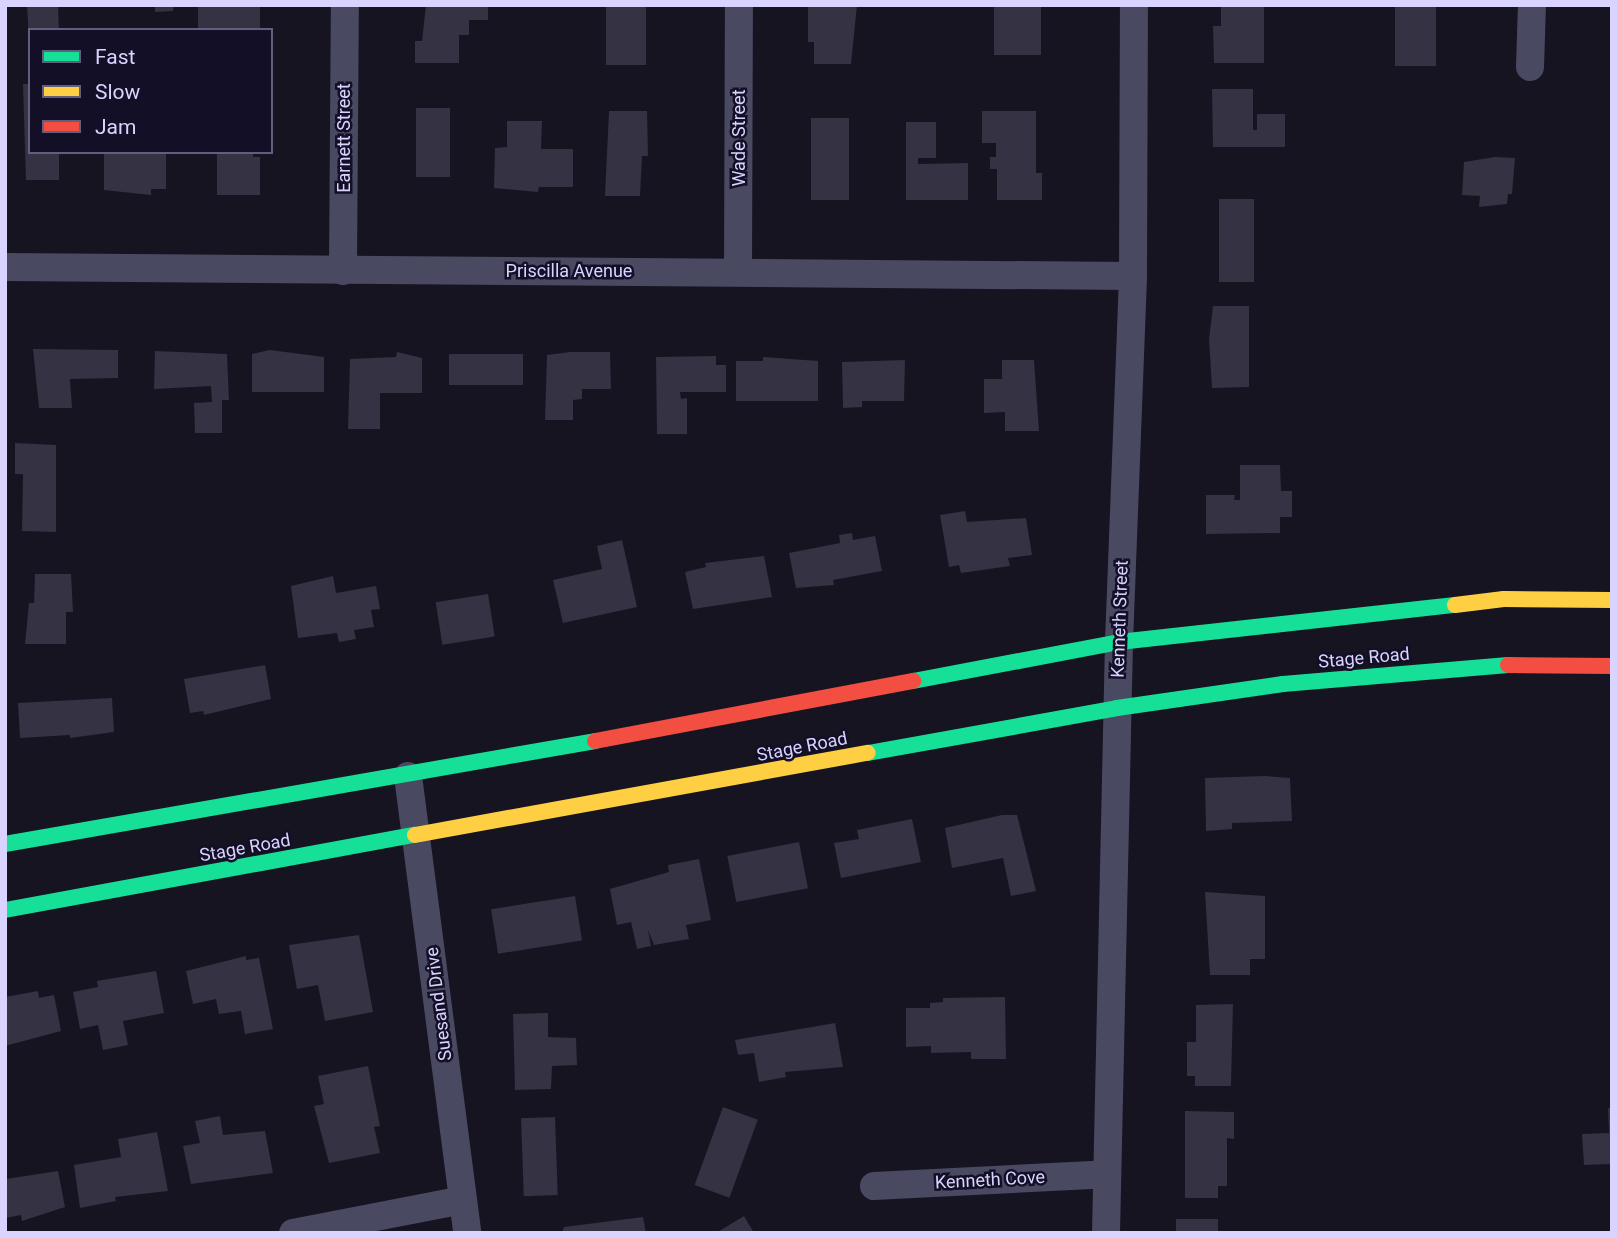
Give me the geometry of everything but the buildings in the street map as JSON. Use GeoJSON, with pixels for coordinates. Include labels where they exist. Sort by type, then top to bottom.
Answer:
{"type":"FeatureCollection","features":[{"type":"Feature","properties":{"kind":"main road"},"geometry":{"type":"LineString","coordinates":[[5,844],[408,775],[1119,642],[1504,599],[1612,600]]}},
{"type":"Feature","properties":{"kind":"main road","name":"Stage Road"},"geometry":{"type":"LineString","coordinates":[[5,910],[419,837],[1117,708],[1283,684],[1462,669],[1612,666]]}},
{"type":"Feature","properties":{"kind":"street","name":"Earnett Street"},"geometry":{"type":"LineString","coordinates":[[343,271],[345,5]]}},
{"type":"Feature","properties":{"kind":"street","name":"Wade Street"},"geometry":{"type":"LineString","coordinates":[[738,271],[739,5]]}},
{"type":"Feature","properties":{"kind":"street","name":"Kenneth Street"},"geometry":{"type":"LineString","coordinates":[[1106,1233],[1117,708],[1133,275],[1134,5]]}},
{"type":"Feature","properties":{"kind":"street"},"geometry":{"type":"LineString","coordinates":[[1530,66],[1532,5]]}},
{"type":"Feature","properties":{"kind":"street","name":"Priscilla Avenue"},"geometry":{"type":"LineString","coordinates":[[5,267],[1133,275]]}},
{"type":"Feature","properties":{"kind":"street","name":"Suesand Drive"},"geometry":{"type":"LineString","coordinates":[[408,775],[419,837],[467,1233]]}},
{"type":"Feature","properties":{"kind":"street","name":"Kenneth Cove"},"geometry":{"type":"LineString","coordinates":[[874,1186],[1107,1174]]}},
{"type":"Feature","properties":{"kind":"street"},"geometry":{"type":"LineString","coordinates":[[293,1233],[462,1200]]}},
{"type":"Feature","properties":{"kind":"traffic: fast"},"geometry":{"type":"LineString","coordinates":[[913,681],[1119,642],[1455,605]]}},
{"type":"Feature","properties":{"kind":"traffic: fast"},"geometry":{"type":"LineString","coordinates":[[868,753],[1117,708],[1283,684],[1508,665]]}},
{"type":"Feature","properties":{"kind":"traffic: fast"},"geometry":{"type":"LineString","coordinates":[[5,844],[595,741]]}},
{"type":"Feature","properties":{"kind":"traffic: fast"},"geometry":{"type":"LineString","coordinates":[[5,910],[415,835]]}},
{"type":"Feature","properties":{"kind":"traffic: slow"},"geometry":{"type":"LineString","coordinates":[[1455,605],[1504,599],[1612,600]]}},
{"type":"Feature","properties":{"kind":"traffic: slow"},"geometry":{"type":"LineString","coordinates":[[415,835],[868,753]]}},
{"type":"Feature","properties":{"kind":"traffic: jam"},"geometry":{"type":"LineString","coordinates":[[1508,665],[1612,666]]}},
{"type":"Feature","properties":{"kind":"traffic: jam"},"geometry":{"type":"LineString","coordinates":[[595,741],[913,681]]}}]}
